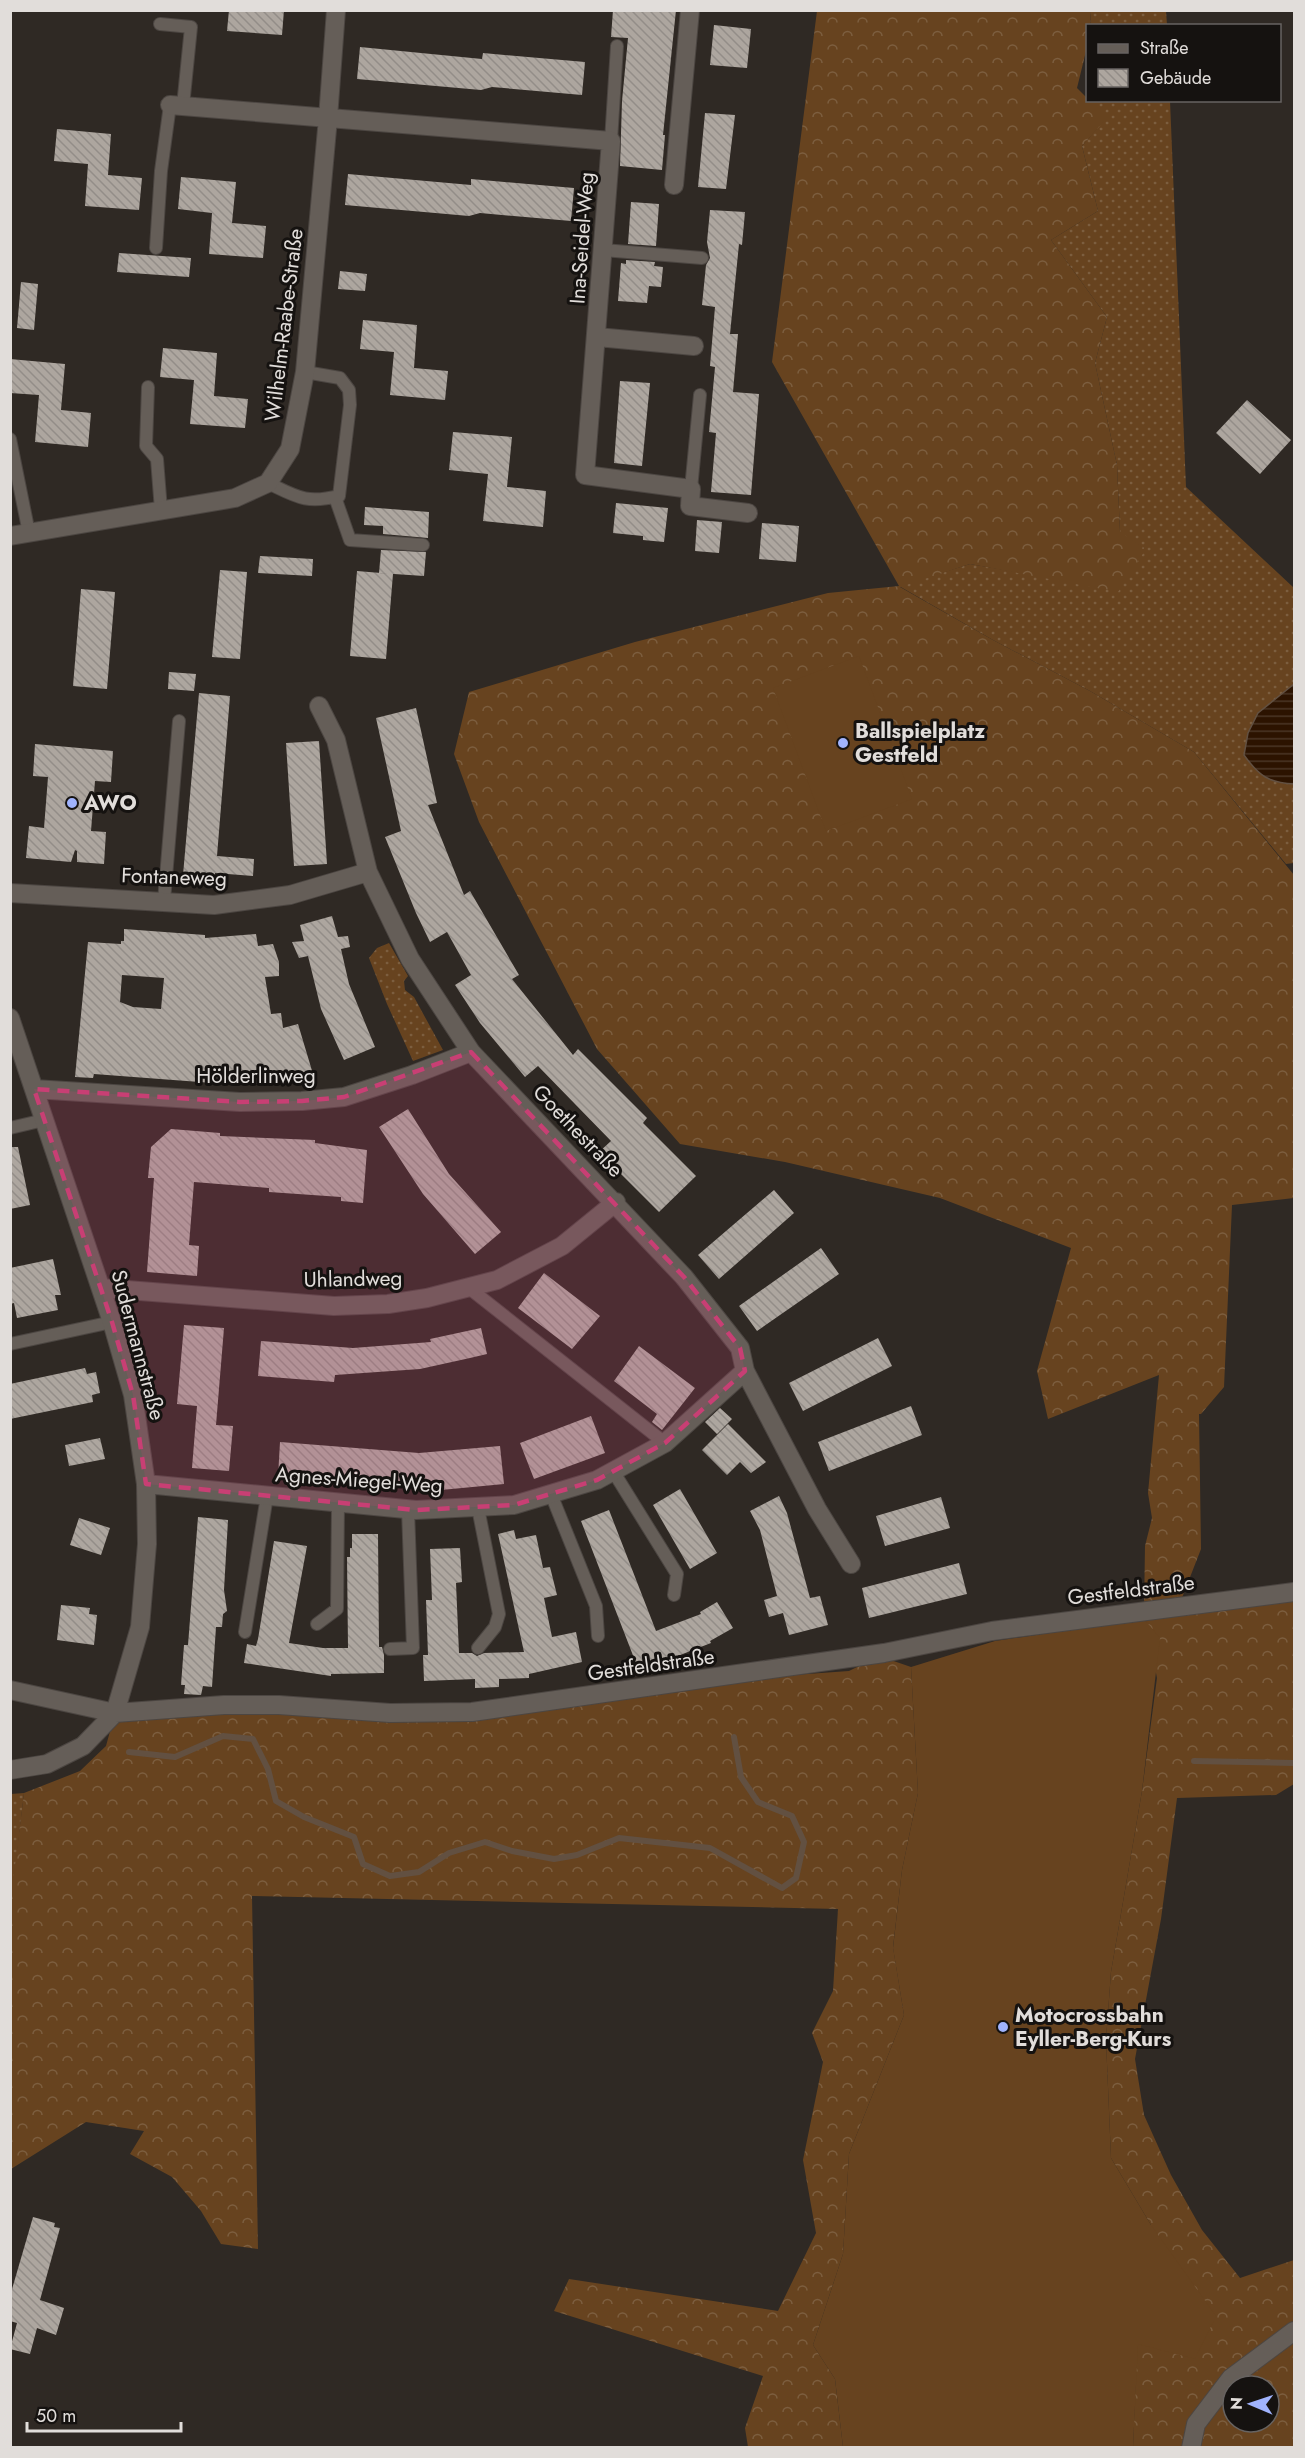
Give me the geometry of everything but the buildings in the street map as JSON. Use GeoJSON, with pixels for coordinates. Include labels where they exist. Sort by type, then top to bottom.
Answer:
{"type":"FeatureCollection","features":[{"type":"Feature","properties":{"kind":"street","name":"Wilhelm-Raabe-Straße"},"geometry":{"type":"LineString","coordinates":[[268,483],[291,449],[304,372],[336,10]]}},
{"type":"Feature","properties":{"kind":"street"},"geometry":{"type":"LineString","coordinates":[[674,185],[690,10]]}},
{"type":"Feature","properties":{"kind":"street"},"geometry":{"type":"LineString","coordinates":[[176,105],[611,141]]}},
{"type":"Feature","properties":{"kind":"street","name":"Ina-Seidel-Weg"},"geometry":{"type":"LineString","coordinates":[[611,141],[585,475],[690,489]]}},
{"type":"Feature","properties":{"kind":"street"},"geometry":{"type":"LineString","coordinates":[[597,337],[694,346]]}},
{"type":"Feature","properties":{"kind":"street"},"geometry":{"type":"LineString","coordinates":[[10,536],[235,498],[268,483]]}},
{"type":"Feature","properties":{"kind":"street"},"geometry":{"type":"LineString","coordinates":[[690,489],[690,506],[748,513]]}},
{"type":"Feature","properties":{"kind":"street","name":"Goethestraße"},"geometry":{"type":"LineString","coordinates":[[319,706],[336,740],[368,872],[410,959],[471,1052],[616,1202],[684,1277],[740,1348],[745,1371],[817,1509],[851,1564]]}},
{"type":"Feature","properties":{"kind":"street","name":"Fontaneweg"},"geometry":{"type":"LineString","coordinates":[[10,892],[214,905],[290,895],[368,872]]}},
{"type":"Feature","properties":{"kind":"street","name":"Sudermannstraße"},"geometry":{"type":"LineString","coordinates":[[10,1018],[112,1322],[133,1395],[147,1484],[147,1544],[140,1627],[115,1713],[83,1746],[47,1764],[10,1770]]}},
{"type":"Feature","properties":{"kind":"street","name":"Hölderlinweg"},"geometry":{"type":"LineString","coordinates":[[34,1089],[240,1102],[302,1101],[344,1096],[412,1075],[471,1052]]}},
{"type":"Feature","properties":{"kind":"street","name":"Uhlandweg"},"geometry":{"type":"LineString","coordinates":[[101,1288],[334,1306],[388,1304],[497,1280],[562,1246],[616,1202]]}},
{"type":"Feature","properties":{"kind":"street","name":"Agnes-Miegel-Weg"},"geometry":{"type":"LineString","coordinates":[[147,1484],[408,1510],[514,1505],[597,1480],[665,1443],[745,1371]]}},
{"type":"Feature","properties":{"kind":"street","name":"Gestfeldstraße"},"geometry":{"type":"LineString","coordinates":[[10,1690],[115,1713],[224,1705],[279,1705],[390,1713],[472,1712],[884,1653],[992,1631],[1294,1592]]}},
{"type":"Feature","properties":{"kind":"street"},"geometry":{"type":"LineString","coordinates":[[1191,2448],[1196,2424],[1231,2378],[1294,2331]]}},
{"type":"Feature","properties":{"kind":"lane"},"geometry":{"type":"LineString","coordinates":[[156,248],[161,171],[191,27],[160,24]]}},
{"type":"Feature","properties":{"kind":"lane"},"geometry":{"type":"LineString","coordinates":[[611,141],[617,46]]}},
{"type":"Feature","properties":{"kind":"lane"},"geometry":{"type":"LineString","coordinates":[[603,250],[702,258]]}},
{"type":"Feature","properties":{"kind":"lane"},"geometry":{"type":"LineString","coordinates":[[268,483],[300,499],[339,496],[349,425],[349,390],[340,378],[304,372]]}},
{"type":"Feature","properties":{"kind":"lane"},"geometry":{"type":"LineString","coordinates":[[148,387],[146,446],[157,459],[161,510]]}},
{"type":"Feature","properties":{"kind":"lane"},"geometry":{"type":"LineString","coordinates":[[690,489],[700,395]]}},
{"type":"Feature","properties":{"kind":"lane"},"geometry":{"type":"LineString","coordinates":[[10,440],[29,533]]}},
{"type":"Feature","properties":{"kind":"lane"},"geometry":{"type":"LineString","coordinates":[[335,497],[350,540],[423,545]]}},
{"type":"Feature","properties":{"kind":"lane"},"geometry":{"type":"LineString","coordinates":[[164,901],[179,721]]}},
{"type":"Feature","properties":{"kind":"lane"},"geometry":{"type":"LineString","coordinates":[[10,1128],[44,1120]]}},
{"type":"Feature","properties":{"kind":"lane"},"geometry":{"type":"LineString","coordinates":[[469,1288],[665,1443]]}},
{"type":"Feature","properties":{"kind":"lane"},"geometry":{"type":"LineString","coordinates":[[10,1344],[112,1322]]}},
{"type":"Feature","properties":{"kind":"lane"},"geometry":{"type":"LineString","coordinates":[[613,1471],[677,1574],[674,1594]]}},
{"type":"Feature","properties":{"kind":"lane"},"geometry":{"type":"LineString","coordinates":[[551,1494],[595,1600],[598,1614],[598,1636]]}},
{"type":"Feature","properties":{"kind":"lane"},"geometry":{"type":"LineString","coordinates":[[245,1632],[267,1496]]}},
{"type":"Feature","properties":{"kind":"lane"},"geometry":{"type":"LineString","coordinates":[[317,1624],[337,1609],[338,1503]]}},
{"type":"Feature","properties":{"kind":"lane"},"geometry":{"type":"LineString","coordinates":[[478,1508],[499,1614],[495,1627],[478,1648]]}},
{"type":"Feature","properties":{"kind":"lane"},"geometry":{"type":"LineString","coordinates":[[390,1648],[413,1648],[408,1510]]}},
{"type":"Feature","properties":{"kind":"highlighted area"},"geometry":{"type":"Polygon","coordinates":[[[471,1052],[684,1277],[740,1348],[745,1371],[665,1443],[597,1480],[514,1505],[416,1510],[146,1484],[133,1395],[112,1322],[34,1089],[240,1102],[302,1101],[344,1097],[471,1052]]]}},
{"type":"Feature","properties":{"kind":"green space"},"geometry":{"type":"Polygon","coordinates":[[[817,11],[1091,11],[1090,24],[1086,24],[1086,51],[1077,88],[1086,97],[1086,102],[1091,102],[1107,118],[1082,146],[1098,211],[1051,240],[1107,317],[1095,363],[1117,465],[1120,532],[1146,549],[1118,592],[970,564],[900,587],[993,640],[1090,691],[1194,752],[1294,875],[1294,1198],[1232,1205],[1224,1387],[1199,1414],[1201,1549],[1178,1608],[1294,1592],[1294,1784],[1276,1795],[1177,1798],[1161,1919],[1135,2059],[1144,2115],[1171,2175],[1202,2230],[1240,2278],[1294,2260],[1294,2447],[1133,2447],[1137,2343],[1151,2225],[1111,2158],[1106,2040],[1111,1972],[1142,1791],[1157,1678],[1144,1611],[1145,1546],[1152,1518],[1148,1493],[1159,1375],[1048,1419],[1037,1371],[1071,1248],[940,1198],[785,1162],[680,1144],[597,1049],[479,822],[454,754],[469,692],[635,642],[828,593],[899,586],[772,362],[817,11]]]}},
{"type":"Feature","properties":{"kind":"green space"},"geometry":{"type":"Polygon","coordinates":[[[1091,11],[1166,11],[1167,24],[1090,24],[1091,11]]]}},
{"type":"Feature","properties":{"kind":"green space"},"geometry":{"type":"Polygon","coordinates":[[[1090,102],[1170,102],[1186,487],[1294,588],[1294,863],[1286,864],[1194,752],[1090,691],[993,640],[899,586],[970,564],[1039,576],[1145,549],[1120,533],[1117,465],[1095,363],[1107,317],[1051,240],[1098,211],[1082,146],[1106,118],[1090,102]]]}},
{"type":"Feature","properties":{"kind":"green space","name":"Ballspielplatz Gestfeld"},"geometry":{"type":"Polygon","coordinates":[[[859,656],[912,799],[826,831],[773,688],[859,656]]]}},
{"type":"Feature","properties":{"kind":"green space"},"geometry":{"type":"Polygon","coordinates":[[[389,943],[408,976],[404,981],[405,990],[414,997],[443,1050],[413,1061],[369,958],[377,948],[389,943]]]}},
{"type":"Feature","properties":{"kind":"green space","name":"Motocrossbahn Eyller-Berg-Kurs"},"geometry":{"type":"Polygon","coordinates":[[[1144,1619],[1160,1638],[1142,1791],[1111,1972],[1106,2040],[1111,2158],[1151,2225],[1216,2316],[1195,2359],[1138,2344],[1133,2447],[843,2447],[835,2379],[813,2345],[843,2254],[849,2154],[904,2015],[893,1948],[902,1870],[918,1793],[911,1667],[995,1641],[1144,1619]]]}},
{"type":"Feature","properties":{"kind":"green space"},"geometry":{"type":"Polygon","coordinates":[[[879,1656],[911,1667],[918,1793],[902,1870],[893,1947],[904,2015],[849,2154],[843,2254],[813,2345],[835,2379],[843,2447],[748,2447],[745,2428],[763,2376],[554,2311],[569,2279],[778,2311],[816,2233],[803,2160],[823,2062],[812,2033],[833,1991],[838,1909],[252,1896],[258,2249],[221,2244],[201,2211],[172,2177],[130,2154],[144,2131],[86,2122],[11,2169],[10,1906],[24,1793],[80,1771],[106,1746],[115,1713],[390,1713],[697,1682],[849,1671],[879,1656]]]}},
{"type":"Feature","properties":{"kind":"green space"},"geometry":{"type":"Polygon","coordinates":[[[24,1793],[11,1906],[11,1794],[24,1793]]]}},
{"type":"Feature","properties":{"kind":"shaded area"},"geometry":{"type":"Polygon","coordinates":[[[1294,684],[1294,784],[1278,782],[1265,777],[1244,755],[1248,733],[1258,713],[1294,684]]]}},
{"type":"Feature","properties":{"kind":"waterway"},"geometry":{"type":"LineString","coordinates":[[129,1752],[175,1757],[223,1736],[253,1739],[268,1769],[276,1801],[304,1817],[354,1837],[363,1864],[390,1876],[419,1872],[449,1853],[485,1842],[512,1851],[554,1859],[577,1855],[619,1838],[710,1848],[782,1888],[796,1878],[804,1842],[792,1816],[758,1802],[741,1777],[734,1737]]}},
{"type":"Feature","properties":{"kind":"waterway"},"geometry":{"type":"LineString","coordinates":[[1194,1761],[1294,1763]]}},
{"type":"Feature","properties":{"kind":"place","name":"Ballspielplatz Gestfeld"},"geometry":{"type":"Point","coordinates":[843,743]}},
{"type":"Feature","properties":{"kind":"place","name":"AWO"},"geometry":{"type":"Point","coordinates":[72,803]}},
{"type":"Feature","properties":{"kind":"place","name":"Motocrossbahn Eyller-Berg-Kurs"},"geometry":{"type":"Point","coordinates":[1003,2027]}}]}
